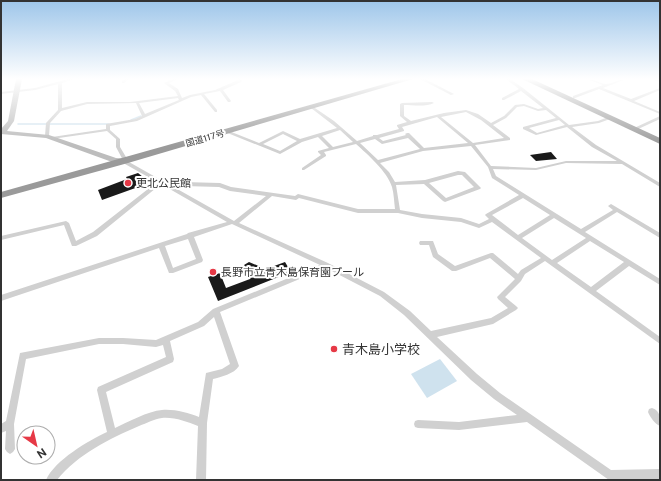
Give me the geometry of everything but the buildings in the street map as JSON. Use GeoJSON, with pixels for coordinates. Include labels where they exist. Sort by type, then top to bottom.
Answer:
{"type":"FeatureCollection","features":[{"type":"Feature","properties":{"kind":"highway","name":"国道117号"},"geometry":{"type":"LineString","coordinates":[[1,194],[125,161],[331,101]]}},
{"type":"Feature","properties":{"kind":"highway"},"geometry":{"type":"LineString","coordinates":[[574,101],[609,118],[660,136]]}},
{"type":"Feature","properties":{"kind":"highway"},"geometry":{"type":"LineString","coordinates":[[583,101],[660,141]]}},
{"type":"Feature","properties":{"kind":"street"},"geometry":{"type":"LineString","coordinates":[[2,132],[11,121],[15,101]]}},
{"type":"Feature","properties":{"kind":"street"},"geometry":{"type":"LineString","coordinates":[[60,101],[60,110]]}},
{"type":"Feature","properties":{"kind":"street"},"geometry":{"type":"LineString","coordinates":[[49,137],[48,125],[60,110],[87,103],[143,101]]}},
{"type":"Feature","properties":{"kind":"street"},"geometry":{"type":"LineString","coordinates":[[108,130],[108,125],[131,121],[173,101]]}},
{"type":"Feature","properties":{"kind":"street"},"geometry":{"type":"LineString","coordinates":[[208,101],[216,111]]}},
{"type":"Feature","properties":{"kind":"street"},"geometry":{"type":"LineString","coordinates":[[538,101],[594,146],[660,185]]}},
{"type":"Feature","properties":{"kind":"street"},"geometry":{"type":"LineString","coordinates":[[631,101],[660,113]]}},
{"type":"Feature","properties":{"kind":"street"},"geometry":{"type":"LineString","coordinates":[[137,102],[144,116]]}},
{"type":"Feature","properties":{"kind":"street"},"geometry":{"type":"LineString","coordinates":[[409,122],[402,116],[402,104],[432,102]]}},
{"type":"Feature","properties":{"kind":"street"},"geometry":{"type":"LineString","coordinates":[[490,125],[505,117],[516,106],[524,105],[538,110],[548,109]]}},
{"type":"Feature","properties":{"kind":"street"},"geometry":{"type":"LineString","coordinates":[[312,107],[377,162],[393,184],[398,211]]}},
{"type":"Feature","properties":{"kind":"street"},"geometry":{"type":"LineString","coordinates":[[377,162],[423,150],[508,139],[490,125],[466,111],[409,122],[399,126],[423,150]]}},
{"type":"Feature","properties":{"kind":"street"},"geometry":{"type":"LineString","coordinates":[[439,117],[472,144],[490,167],[494,177],[660,282]]}},
{"type":"Feature","properties":{"kind":"street"},"geometry":{"type":"LineString","coordinates":[[636,128],[660,117]]}},
{"type":"Feature","properties":{"kind":"street"},"geometry":{"type":"LineString","coordinates":[[559,119],[526,128],[536,134],[568,126],[599,122],[609,118]]}},
{"type":"Feature","properties":{"kind":"street"},"geometry":{"type":"LineString","coordinates":[[227,132],[280,153],[300,141],[339,129]]}},
{"type":"Feature","properties":{"kind":"street"},"geometry":{"type":"LineString","coordinates":[[2,132],[49,137],[108,130]]}},
{"type":"Feature","properties":{"kind":"street"},"geometry":{"type":"LineString","coordinates":[[108,130],[118,140],[118,147],[125,161]]}},
{"type":"Feature","properties":{"kind":"street"},"geometry":{"type":"LineString","coordinates":[[304,168],[324,155],[320,152],[375,136],[402,130]]}},
{"type":"Feature","properties":{"kind":"street"},"geometry":{"type":"LineString","coordinates":[[260,144],[283,132],[300,141]]}},
{"type":"Feature","properties":{"kind":"street"},"geometry":{"type":"LineString","coordinates":[[319,135],[332,149]]}},
{"type":"Feature","properties":{"kind":"street"},"geometry":{"type":"LineString","coordinates":[[375,136],[382,143],[409,136]]}},
{"type":"Feature","properties":{"kind":"street"},"geometry":{"type":"LineString","coordinates":[[49,137],[115,160],[125,161],[160,182],[234,222],[326,265],[382,294],[407,313],[474,377],[528,418],[613,478],[660,474]]}},
{"type":"Feature","properties":{"kind":"street"},"geometry":{"type":"LineString","coordinates":[[490,167],[536,169],[566,162],[624,163]]}},
{"type":"Feature","properties":{"kind":"street"},"geometry":{"type":"LineString","coordinates":[[393,184],[425,182],[462,173],[478,188],[445,200],[425,182]]}},
{"type":"Feature","properties":{"kind":"street"},"geometry":{"type":"LineString","coordinates":[[1,238],[66,222],[74,244],[95,234],[160,182]]}},
{"type":"Feature","properties":{"kind":"street"},"geometry":{"type":"LineString","coordinates":[[176,190],[183,184],[193,183],[206,186],[220,185],[230,189],[296,198],[298,196],[358,211],[398,211],[422,216],[461,220],[479,226],[493,220]]}},
{"type":"Feature","properties":{"kind":"street"},"geometry":{"type":"LineString","coordinates":[[1,298],[190,235],[234,222],[272,194]]}},
{"type":"Feature","properties":{"kind":"street"},"geometry":{"type":"LineString","coordinates":[[523,195],[488,215],[660,341]]}},
{"type":"Feature","properties":{"kind":"street"},"geometry":{"type":"LineString","coordinates":[[611,206],[659,235]]}},
{"type":"Feature","properties":{"kind":"street"},"geometry":{"type":"LineString","coordinates":[[581,232],[617,210]]}},
{"type":"Feature","properties":{"kind":"street"},"geometry":{"type":"LineString","coordinates":[[518,238],[555,215]]}},
{"type":"Feature","properties":{"kind":"street"},"geometry":{"type":"LineString","coordinates":[[161,245],[171,271],[200,260],[190,235]]}},
{"type":"Feature","properties":{"kind":"street"},"geometry":{"type":"LineString","coordinates":[[552,263],[590,238]]}},
{"type":"Feature","properties":{"kind":"street"},"geometry":{"type":"LineString","coordinates":[[422,243],[431,243],[435,255],[454,269],[490,255],[519,279]]}},
{"type":"Feature","properties":{"kind":"street"},"geometry":{"type":"LineString","coordinates":[[429,335],[494,321],[514,308],[500,297],[519,279],[523,272],[545,258]]}},
{"type":"Feature","properties":{"kind":"street"},"geometry":{"type":"LineString","coordinates":[[591,291],[628,262]]}},
{"type":"Feature","properties":{"kind":"street"},"geometry":{"type":"LineString","coordinates":[[10,449],[5,426],[23,356],[99,342],[123,341],[156,344],[201,324],[216,311],[326,265]]}},
{"type":"Feature","properties":{"kind":"street"},"geometry":{"type":"LineString","coordinates":[[201,480],[204,423],[209,376],[223,373],[235,366],[216,311]]}},
{"type":"Feature","properties":{"kind":"street"},"geometry":{"type":"LineString","coordinates":[[112,434],[101,390],[170,359],[166,340]]}},
{"type":"Feature","properties":{"kind":"street"},"geometry":{"type":"LineString","coordinates":[[652,412],[660,422]]}},
{"type":"Feature","properties":{"kind":"street"},"geometry":{"type":"LineString","coordinates":[[51,480],[57,472],[83,450],[112,434],[156,415],[173,414],[204,423]]}},
{"type":"Feature","properties":{"kind":"street"},"geometry":{"type":"LineString","coordinates":[[418,424],[459,426],[528,418]]}},
{"type":"Feature","properties":{"kind":"water"},"geometry":{"type":"Polygon","coordinates":[[[440,359],[457,381],[427,398],[411,374],[440,359]]]}},
{"type":"Feature","properties":{"kind":"waterway"},"geometry":{"type":"LineString","coordinates":[[131,120],[141,116]]}},
{"type":"Feature","properties":{"kind":"waterway"},"geometry":{"type":"LineString","coordinates":[[18,124],[109,124]]}},
{"type":"Feature","properties":{"kind":"place","name":"更北公民館"},"geometry":{"type":"Point","coordinates":[128,183]}},
{"type":"Feature","properties":{"kind":"place","name":"長野市立青木島保育園プール"},"geometry":{"type":"Point","coordinates":[213,272]}},
{"type":"Feature","properties":{"kind":"place","name":"青木島小学校"},"geometry":{"type":"Point","coordinates":[334,349]}}]}
